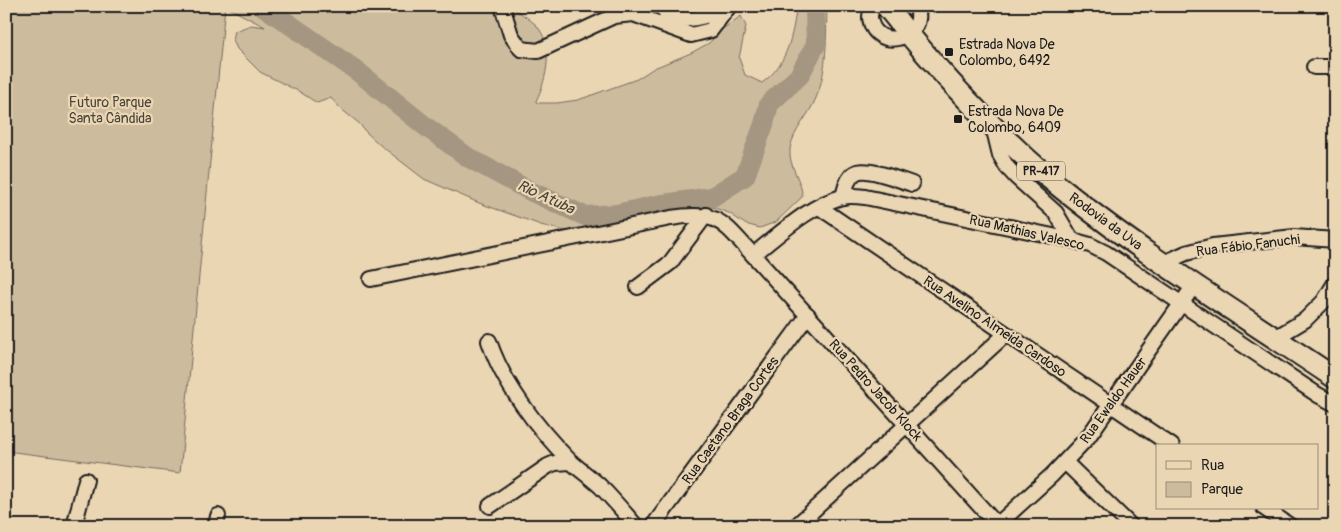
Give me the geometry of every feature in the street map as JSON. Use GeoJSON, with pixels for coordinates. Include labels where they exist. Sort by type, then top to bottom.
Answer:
{"type":"FeatureCollection","features":[{"type":"Feature","properties":{"kind":"highway","name":"Rodovia da Uva"},"geometry":{"type":"LineString","coordinates":[[886,6],[945,78],[1049,178],[1164,263],[1335,378]]}},
{"type":"Feature","properties":{"kind":"street"},"geometry":{"type":"LineString","coordinates":[[502,6],[511,35],[521,49],[538,51],[614,16],[633,14],[691,35],[710,30],[729,7]]}},
{"type":"Feature","properties":{"kind":"street"},"geometry":{"type":"LineString","coordinates":[[661,6],[665,12],[679,19],[700,18],[729,7]]}},
{"type":"Feature","properties":{"kind":"street"},"geometry":{"type":"LineString","coordinates":[[872,6],[870,19],[875,30],[886,38],[899,39],[908,34],[917,23],[918,11],[916,6]]}},
{"type":"Feature","properties":{"kind":"street"},"geometry":{"type":"LineString","coordinates":[[1314,68],[1335,67]]}},
{"type":"Feature","properties":{"kind":"street"},"geometry":{"type":"LineString","coordinates":[[993,126],[1000,155],[1007,167],[1056,213],[1072,240]]}},
{"type":"Feature","properties":{"kind":"street"},"geometry":{"type":"LineString","coordinates":[[843,197],[847,182],[858,171],[874,172],[912,184]]}},
{"type":"Feature","properties":{"kind":"street","name":"Rua Mathias Valesco"},"geometry":{"type":"LineString","coordinates":[[753,255],[819,207],[843,197],[865,197],[1072,240],[1090,245],[1106,253],[1318,395],[1335,404]]}},
{"type":"Feature","properties":{"kind":"street","name":"Rua Avelino Almeida Cardoso"},"geometry":{"type":"LineString","coordinates":[[819,207],[1169,444]]}},
{"type":"Feature","properties":{"kind":"street"},"geometry":{"type":"LineString","coordinates":[[371,279],[672,218],[696,214],[706,216],[670,263],[638,286]]}},
{"type":"Feature","properties":{"kind":"street","name":"Rua Pedro Jacob Klock"},"geometry":{"type":"LineString","coordinates":[[706,216],[722,223],[753,255],[997,525]]}},
{"type":"Feature","properties":{"kind":"street","name":"Rua Fábio Fanuchi"},"geometry":{"type":"LineString","coordinates":[[1164,263],[1186,253],[1213,246],[1294,237],[1335,240]]}},
{"type":"Feature","properties":{"kind":"street"},"geometry":{"type":"LineString","coordinates":[[1274,338],[1305,320],[1324,301],[1335,283]]}},
{"type":"Feature","properties":{"kind":"street","name":"Rua Ewaldo Hauer"},"geometry":{"type":"LineString","coordinates":[[997,525],[1065,462],[1088,436],[1195,284]]}},
{"type":"Feature","properties":{"kind":"street","name":"Rua Caetano Braga Cortes"},"geometry":{"type":"LineString","coordinates":[[653,526],[808,315]]}},
{"type":"Feature","properties":{"kind":"street"},"geometry":{"type":"LineString","coordinates":[[796,526],[1006,334]]}},
{"type":"Feature","properties":{"kind":"street"},"geometry":{"type":"LineString","coordinates":[[489,341],[496,362],[510,385],[544,431],[571,462],[601,487],[636,526]]}},
{"type":"Feature","properties":{"kind":"street"},"geometry":{"type":"LineString","coordinates":[[490,506],[548,466],[555,463],[571,462]]}},
{"type":"Feature","properties":{"kind":"street"},"geometry":{"type":"LineString","coordinates":[[1065,462],[1132,526]]}},
{"type":"Feature","properties":{"kind":"street"},"geometry":{"type":"LineString","coordinates":[[74,526],[86,480]]}},
{"type":"Feature","properties":{"kind":"street"},"geometry":{"type":"LineString","coordinates":[[1267,510],[1290,526]]}},
{"type":"Feature","properties":{"kind":"green space","name":"Futuro Parque Santa Cândida"},"geometry":{"type":"Polygon","coordinates":[[[6,6],[225,6],[180,473],[6,451],[6,6]]]}},
{"type":"Feature","properties":{"kind":"green space"},"geometry":{"type":"Polygon","coordinates":[[[225,6],[509,6],[535,24],[545,41],[547,51],[546,72],[536,101],[537,103],[557,103],[578,100],[637,79],[654,68],[691,53],[709,43],[724,28],[741,16],[746,26],[739,58],[745,75],[762,83],[778,67],[783,58],[791,39],[797,6],[827,6],[826,52],[823,76],[813,105],[794,136],[790,149],[791,162],[802,191],[802,197],[776,222],[760,228],[745,224],[729,213],[709,206],[669,212],[576,232],[541,225],[479,203],[424,179],[380,145],[331,98],[317,103],[300,92],[260,72],[237,49],[233,40],[235,31],[251,25],[265,27],[225,6]]]}},
{"type":"Feature","properties":{"kind":"waterway","name":"Rio Atuba"},"geometry":{"type":"LineString","coordinates":[[263,6],[357,71],[425,126],[469,158],[532,192],[585,216],[617,214],[657,205],[712,197],[745,176],[764,124],[769,104],[799,76],[816,44],[815,6]]}},
{"type":"Feature","properties":{"kind":"place","name":"Estrada Nova De Colombo, 6492"},"geometry":{"type":"Point","coordinates":[949,52]}},
{"type":"Feature","properties":{"kind":"place","name":"Estrada Nova De Colombo, 6409"},"geometry":{"type":"Point","coordinates":[958,119]}}]}
